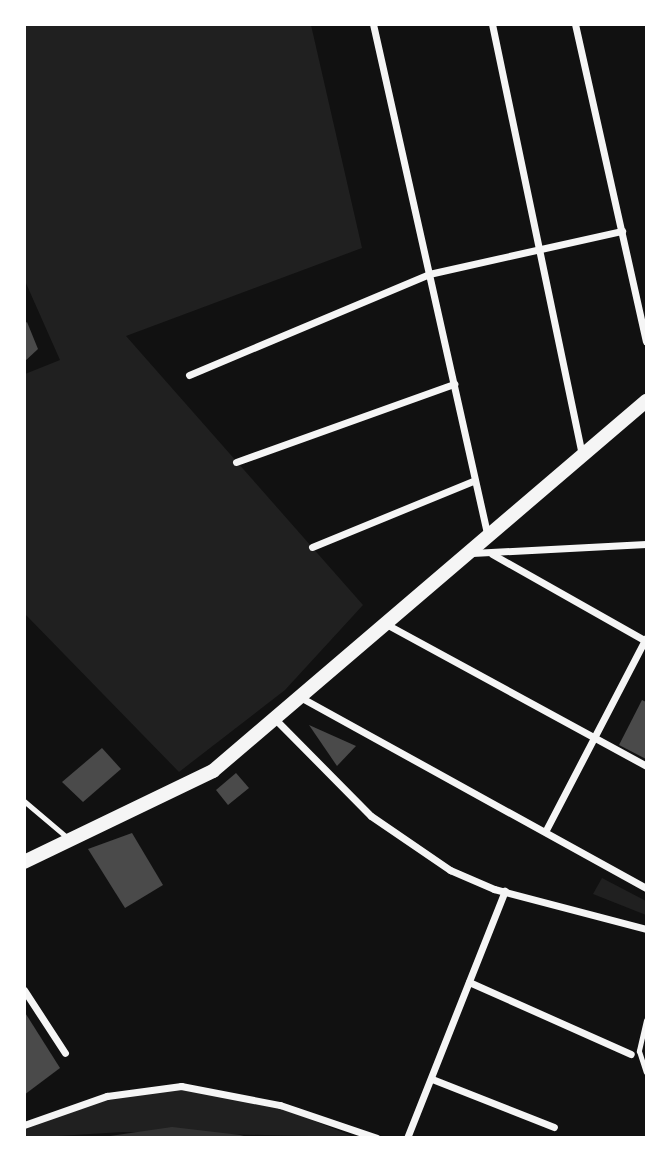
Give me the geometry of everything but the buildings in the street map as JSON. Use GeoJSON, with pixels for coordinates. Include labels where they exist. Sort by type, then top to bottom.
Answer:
{"type":"FeatureCollection","features":[{"type":"Feature","properties":{"kind":"main road"},"geometry":{"type":"LineString","coordinates":[[24,862],[164,800],[214,771],[487,533],[646,401]]}},
{"type":"Feature","properties":{"kind":"street"},"geometry":{"type":"LineString","coordinates":[[373,24],[487,533]]}},
{"type":"Feature","properties":{"kind":"street"},"geometry":{"type":"LineString","coordinates":[[492,24],[582,455]]}},
{"type":"Feature","properties":{"kind":"street"},"geometry":{"type":"LineString","coordinates":[[575,24],[646,341]]}},
{"type":"Feature","properties":{"kind":"street"},"geometry":{"type":"LineString","coordinates":[[189,375],[429,274],[622,231]]}},
{"type":"Feature","properties":{"kind":"street"},"geometry":{"type":"LineString","coordinates":[[236,462],[454,384]]}},
{"type":"Feature","properties":{"kind":"street"},"geometry":{"type":"LineString","coordinates":[[312,547],[475,480]]}},
{"type":"Feature","properties":{"kind":"street"},"geometry":{"type":"LineString","coordinates":[[464,554],[646,544]]}},
{"type":"Feature","properties":{"kind":"street"},"geometry":{"type":"LineString","coordinates":[[489,552],[646,640],[546,830]]}},
{"type":"Feature","properties":{"kind":"street"},"geometry":{"type":"LineString","coordinates":[[384,624],[646,766]]}},
{"type":"Feature","properties":{"kind":"street"},"geometry":{"type":"LineString","coordinates":[[300,697],[546,830],[646,888]]}},
{"type":"Feature","properties":{"kind":"street"},"geometry":{"type":"LineString","coordinates":[[275,719],[407,844],[505,891],[646,929]]}},
{"type":"Feature","properties":{"kind":"street"},"geometry":{"type":"LineString","coordinates":[[407,1138],[505,891]]}},
{"type":"Feature","properties":{"kind":"street"},"geometry":{"type":"LineString","coordinates":[[469,982],[631,1054]]}},
{"type":"Feature","properties":{"kind":"street"},"geometry":{"type":"LineString","coordinates":[[24,990],[65,1053]]}},
{"type":"Feature","properties":{"kind":"street"},"geometry":{"type":"LineString","coordinates":[[432,1079],[554,1127]]}},
{"type":"Feature","properties":{"kind":"street"},"geometry":{"type":"LineString","coordinates":[[24,1125],[107,1096],[181,1086],[280,1105],[377,1138]]}},
{"type":"Feature","properties":{"kind":"lane"},"geometry":{"type":"LineString","coordinates":[[24,801],[72,841]]}},
{"type":"Feature","properties":{"kind":"lane"},"geometry":{"type":"LineString","coordinates":[[646,1020],[639,1051],[646,1072]]}},
{"type":"Feature","properties":{"kind":"shaded area"},"geometry":{"type":"Polygon","coordinates":[[[25,25],[311,25],[362,248],[126,336],[363,605],[285,690],[179,772],[25,614],[25,374],[60,360],[25,281],[25,25]]]}},
{"type":"Feature","properties":{"kind":"shaded area"},"geometry":{"type":"Polygon","coordinates":[[[602,878],[646,901],[646,915],[593,894],[602,878]]]}},
{"type":"Feature","properties":{"kind":"shaded area"},"geometry":{"type":"Polygon","coordinates":[[[179,1088],[280,1107],[354,1137],[123,1132],[25,1138],[24,1129],[48,1116],[106,1098],[179,1088]]]}},
{"type":"Feature","properties":{"kind":"shaded area"},"geometry":{"type":"Polygon","coordinates":[[[172,1127],[240,1135],[248,1137],[103,1137],[172,1127]]]}}]}
